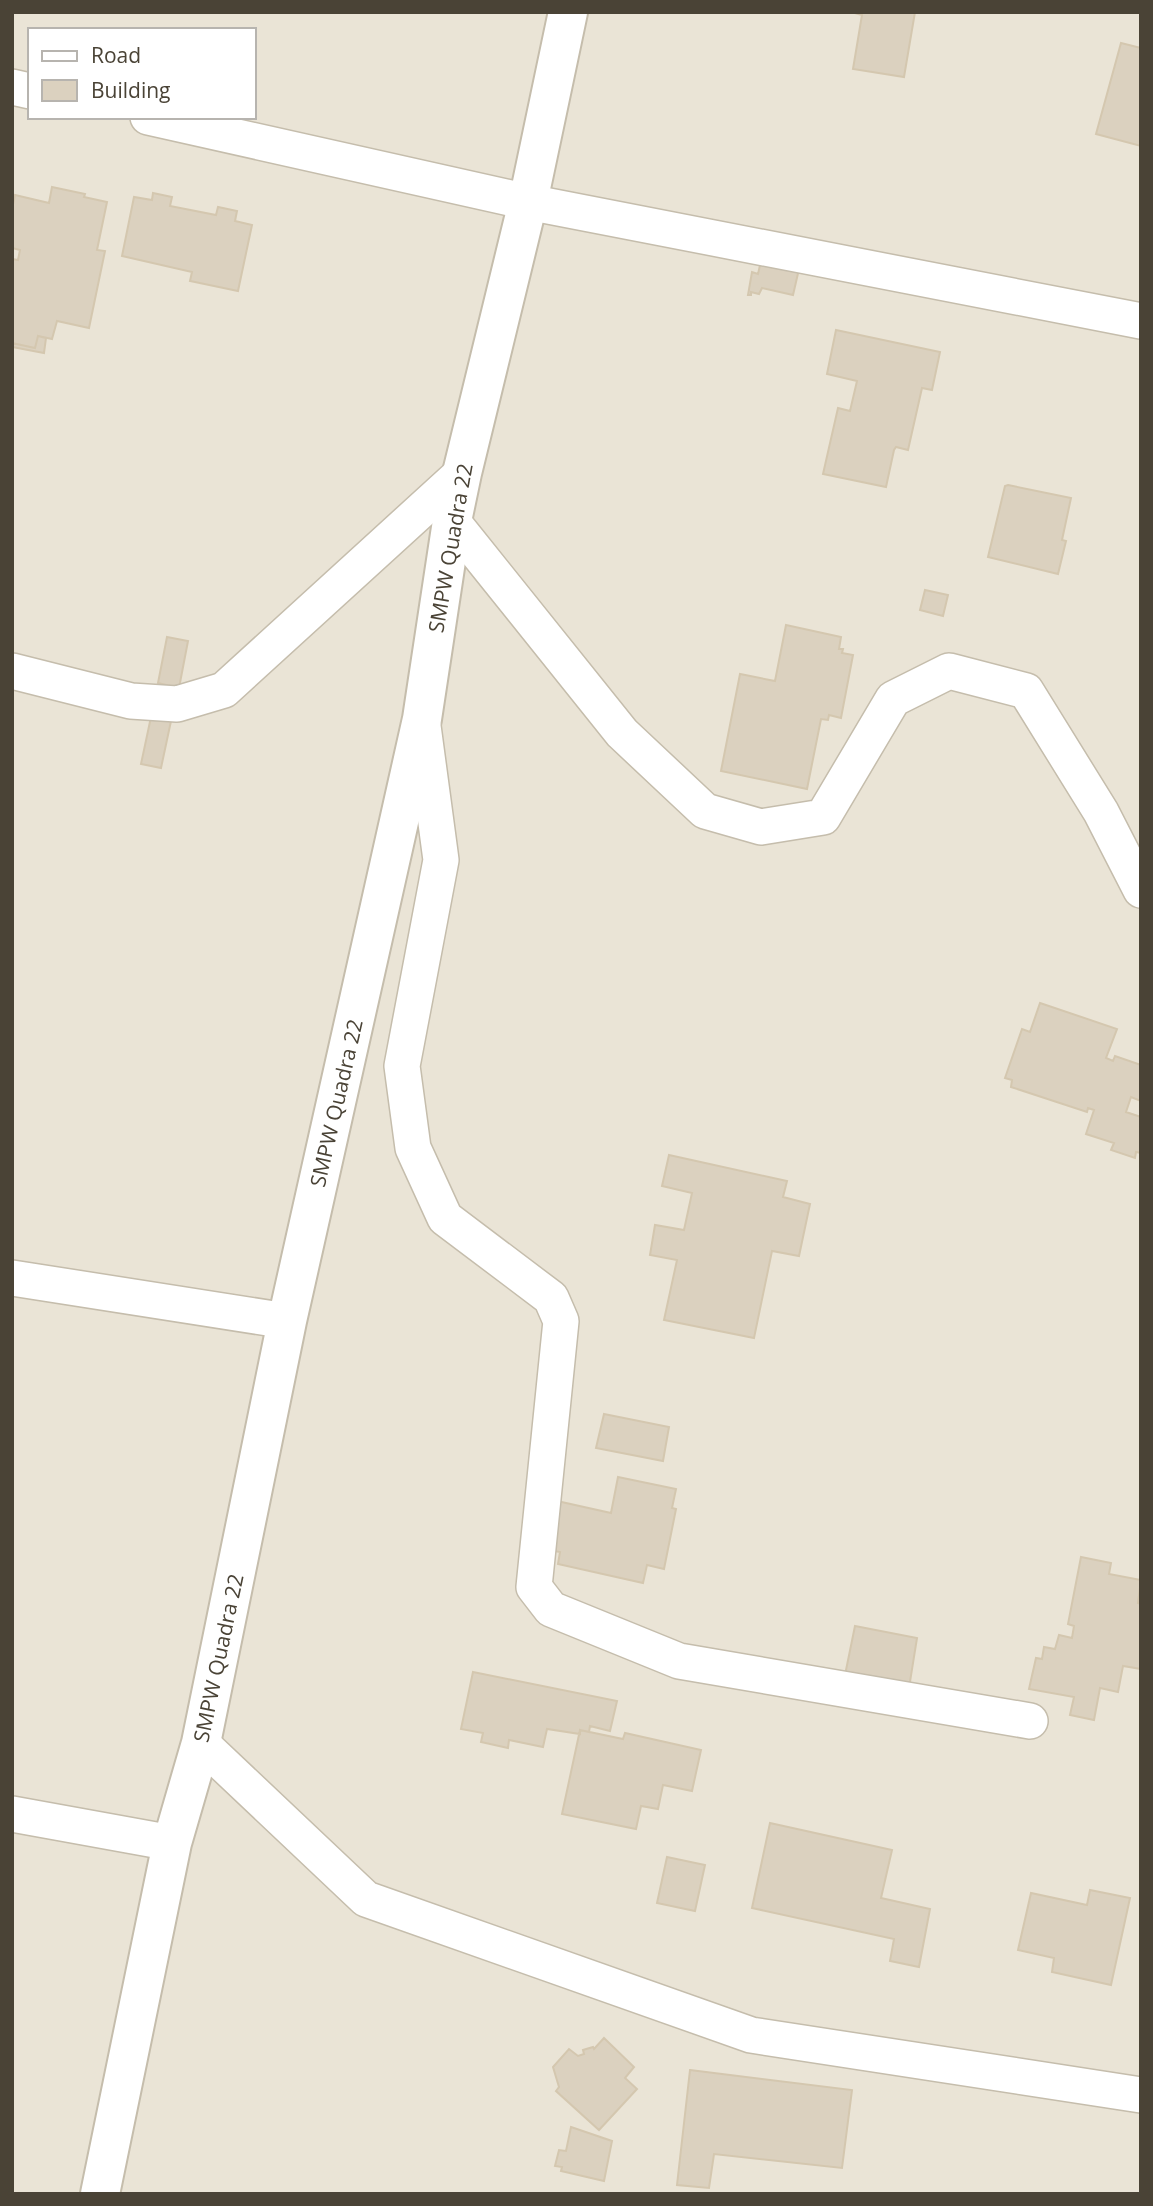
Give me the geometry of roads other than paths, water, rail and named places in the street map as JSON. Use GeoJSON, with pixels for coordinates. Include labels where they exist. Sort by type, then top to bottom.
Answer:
{"type":"FeatureCollection","features":[{"type":"Feature","properties":{"kind":"street","name":"SMPW Quadra 22"},"geometry":{"type":"LineString","coordinates":[[100,2194],[172,1843],[201,1743],[288,1321],[422,719],[461,472],[528,202],[568,12]]}},
{"type":"Feature","properties":{"kind":"street"},"geometry":{"type":"LineString","coordinates":[[157,119],[528,202],[1141,321]]}},
{"type":"Feature","properties":{"kind":"street"},"geometry":{"type":"LineString","coordinates":[[12,671],[131,701],[177,704],[224,690],[461,472]]}},
{"type":"Feature","properties":{"kind":"street"},"geometry":{"type":"LineString","coordinates":[[452,521],[622,733],[705,811],[761,827],[823,817],[893,699],[949,671],[1026,691],[1101,812],[1141,890]]}},
{"type":"Feature","properties":{"kind":"street"},"geometry":{"type":"LineString","coordinates":[[422,719],[441,860],[402,1066],[413,1148],[445,1218],[551,1298],[561,1321],[534,1587],[551,1609],[679,1661],[1030,1721]]}},
{"type":"Feature","properties":{"kind":"street"},"geometry":{"type":"LineString","coordinates":[[12,1278],[288,1321]]}},
{"type":"Feature","properties":{"kind":"street"},"geometry":{"type":"LineString","coordinates":[[201,1743],[366,1899],[751,2035],[1141,2095]]}},
{"type":"Feature","properties":{"kind":"street"},"geometry":{"type":"LineString","coordinates":[[12,1815],[172,1843]]}}]}
